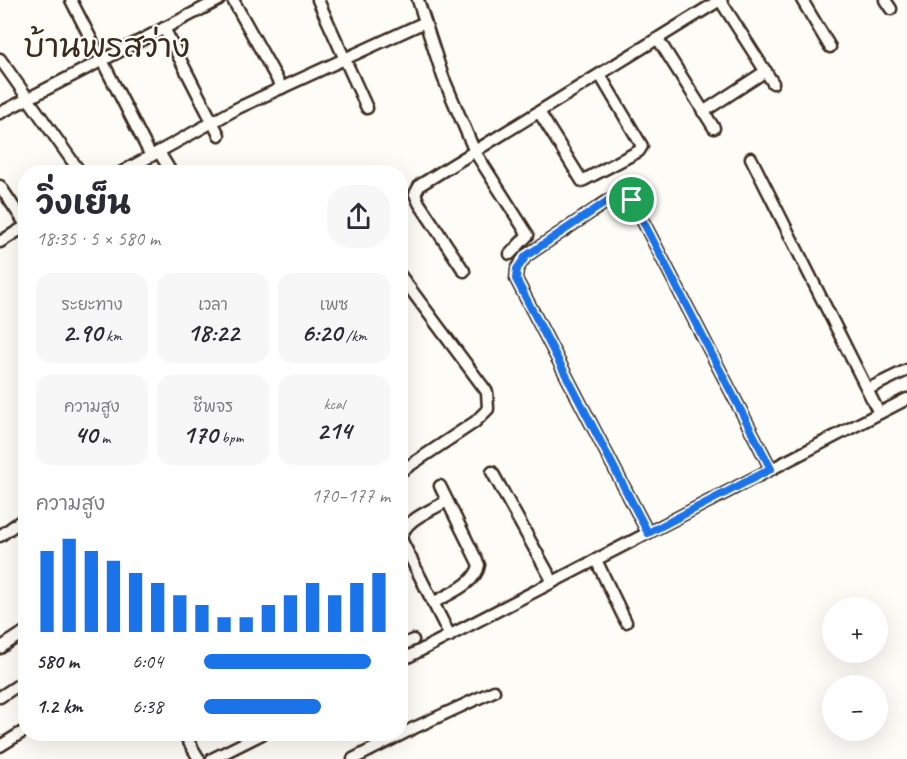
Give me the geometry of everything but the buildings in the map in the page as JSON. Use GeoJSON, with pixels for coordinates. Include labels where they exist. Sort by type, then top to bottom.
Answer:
{"type":"FeatureCollection","features":[{"type":"Feature","properties":{"kind":"street"},"geometry":{"type":"LineString","coordinates":[[71,0],[155,154],[165,165]]}},
{"type":"Feature","properties":{"kind":"street"},"geometry":{"type":"LineString","coordinates":[[0,113],[219,0]]}},
{"type":"Feature","properties":{"kind":"street"},"geometry":{"type":"LineString","coordinates":[[233,0],[282,88]]}},
{"type":"Feature","properties":{"kind":"street"},"geometry":{"type":"LineString","coordinates":[[318,0],[367,108]]}},
{"type":"Feature","properties":{"kind":"street"},"geometry":{"type":"LineString","coordinates":[[418,0],[443,77],[475,152],[528,235],[510,254]]}},
{"type":"Feature","properties":{"kind":"street"},"geometry":{"type":"LineString","coordinates":[[464,271],[415,194],[420,185],[720,0],[773,83]]}},
{"type":"Feature","properties":{"kind":"street"},"geometry":{"type":"LineString","coordinates":[[802,0],[830,47]]}},
{"type":"Feature","properties":{"kind":"street"},"geometry":{"type":"LineString","coordinates":[[135,165],[213,122],[425,22]]}},
{"type":"Feature","properties":{"kind":"street"},"geometry":{"type":"LineString","coordinates":[[164,28],[219,135]]}},
{"type":"Feature","properties":{"kind":"street"},"geometry":{"type":"LineString","coordinates":[[658,39],[714,128]]}},
{"type":"Feature","properties":{"kind":"street"},"geometry":{"type":"LineString","coordinates":[[0,59],[75,165]]}},
{"type":"Feature","properties":{"kind":"street"},"geometry":{"type":"LineString","coordinates":[[704,112],[766,71]]}},
{"type":"Feature","properties":{"kind":"street"},"geometry":{"type":"LineString","coordinates":[[539,112],[582,181],[639,152],[642,146],[600,75]]}},
{"type":"Feature","properties":{"kind":"street"},"geometry":{"type":"LineString","coordinates":[[751,158],[879,413]]}},
{"type":"Feature","properties":{"kind":"street"},"geometry":{"type":"LineString","coordinates":[[0,186],[18,214]]}},
{"type":"Feature","properties":{"kind":"street"},"geometry":{"type":"LineString","coordinates":[[648,533],[516,279],[517,269],[526,256],[615,196],[624,195],[632,200],[771,469]]}},
{"type":"Feature","properties":{"kind":"street"},"geometry":{"type":"LineString","coordinates":[[0,242],[18,231]]}},
{"type":"Feature","properties":{"kind":"street"},"geometry":{"type":"LineString","coordinates":[[408,286],[487,392],[488,409],[475,422],[408,467]]}},
{"type":"Feature","properties":{"kind":"street"},"geometry":{"type":"LineString","coordinates":[[868,389],[907,369]]}},
{"type":"Feature","properties":{"kind":"street"},"geometry":{"type":"LineString","coordinates":[[408,658],[907,399]]}},
{"type":"Feature","properties":{"kind":"street"},"geometry":{"type":"LineString","coordinates":[[492,472],[553,582]]}},
{"type":"Feature","properties":{"kind":"street"},"geometry":{"type":"LineString","coordinates":[[433,603],[470,581],[478,573],[479,566],[440,486]]}},
{"type":"Feature","properties":{"kind":"street"},"geometry":{"type":"LineString","coordinates":[[408,524],[447,501]]}},
{"type":"Feature","properties":{"kind":"street"},"geometry":{"type":"LineString","coordinates":[[0,536],[18,523]]}},
{"type":"Feature","properties":{"kind":"street"},"geometry":{"type":"LineString","coordinates":[[408,553],[450,636]]}},
{"type":"Feature","properties":{"kind":"street"},"geometry":{"type":"LineString","coordinates":[[596,560],[626,622]]}},
{"type":"Feature","properties":{"kind":"street"},"geometry":{"type":"LineString","coordinates":[[0,648],[18,636]]}},
{"type":"Feature","properties":{"kind":"street"},"geometry":{"type":"LineString","coordinates":[[408,642],[413,640]]}},
{"type":"Feature","properties":{"kind":"street"},"geometry":{"type":"LineString","coordinates":[[0,697],[18,685]]}},
{"type":"Feature","properties":{"kind":"street"},"geometry":{"type":"LineString","coordinates":[[408,731],[494,691]]}},
{"type":"Feature","properties":{"kind":"street"},"geometry":{"type":"LineString","coordinates":[[0,746],[18,735]]}},
{"type":"Feature","properties":{"kind":"street"},"geometry":{"type":"LineString","coordinates":[[188,741],[199,759]]}},
{"type":"Feature","properties":{"kind":"street"},"geometry":{"type":"LineString","coordinates":[[212,759],[248,741]]}},
{"type":"Feature","properties":{"kind":"street"},"geometry":{"type":"LineString","coordinates":[[353,759],[388,741]]}},
{"type":"Feature","properties":{"kind":"district","name":"บ้านพรสว่าง"},"geometry":{"type":"Point","coordinates":[107,46]}},
{"type":"Feature","properties":{"kind":"route"},"geometry":{"type":"LineString","coordinates":[[624,195],[632,200],[771,469],[648,533],[516,279],[517,269],[526,256],[615,196],[624,195]]}}]}
